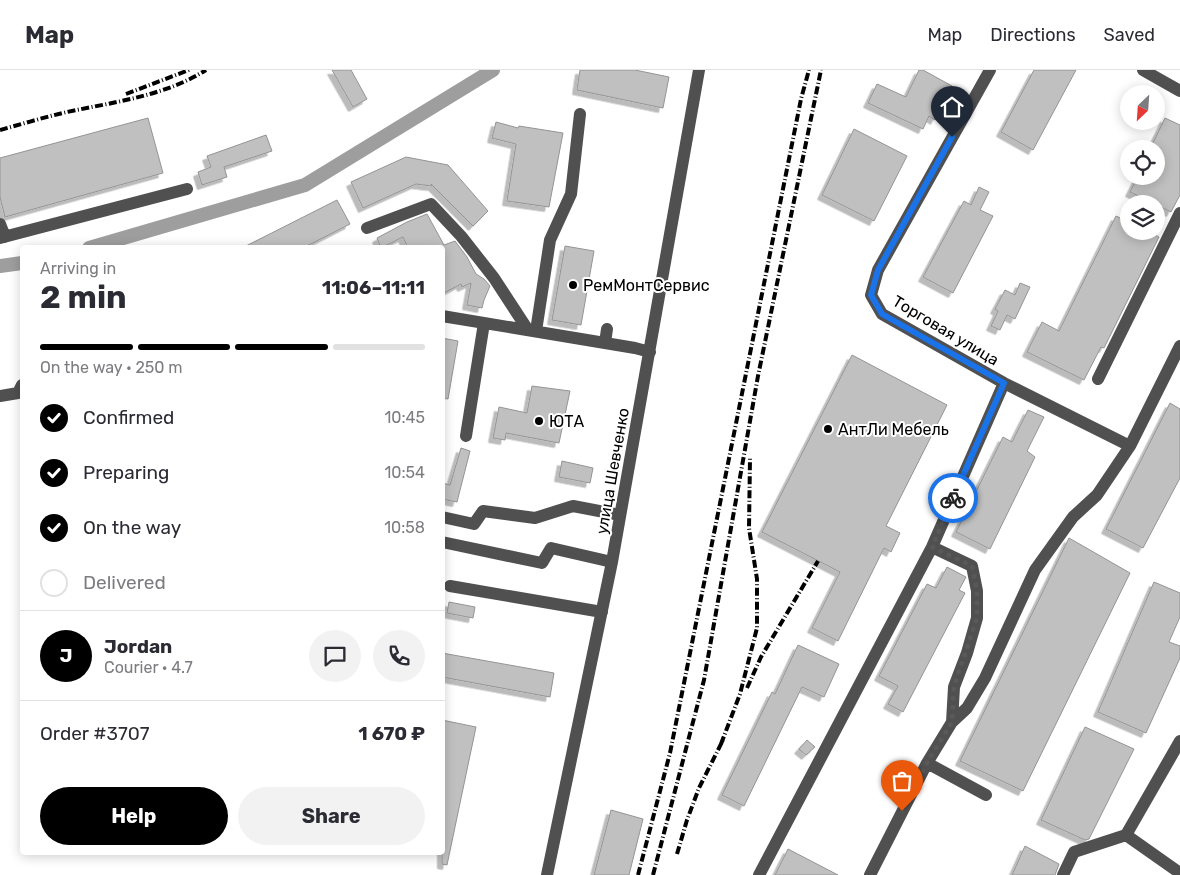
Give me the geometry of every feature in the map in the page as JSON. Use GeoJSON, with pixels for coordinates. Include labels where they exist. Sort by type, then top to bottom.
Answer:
{"type":"FeatureCollection","features":[{"type":"Feature","properties":{"kind":"street","name":"улица Шевченко"},"geometry":{"type":"LineString","coordinates":[[547,875],[612,562],[699,70]]}},
{"type":"Feature","properties":{"kind":"street","name":"Торговая улица"},"geometry":{"type":"LineString","coordinates":[[990,70],[878,270],[871,295],[882,314],[1004,383],[1130,446]]}},
{"type":"Feature","properties":{"kind":"street"},"geometry":{"type":"LineString","coordinates":[[1143,70],[1180,91]]}},
{"type":"Feature","properties":{"kind":"street"},"geometry":{"type":"LineString","coordinates":[[532,331],[550,240],[571,194],[580,114]]}},
{"type":"Feature","properties":{"kind":"street"},"geometry":{"type":"LineString","coordinates":[[0,224],[2,238],[187,189]]}},
{"type":"Feature","properties":{"kind":"street"},"geometry":{"type":"LineString","coordinates":[[367,228],[431,204],[461,236],[532,331]]}},
{"type":"Feature","properties":{"kind":"street"},"geometry":{"type":"LineString","coordinates":[[1098,379],[1180,213]]}},
{"type":"Feature","properties":{"kind":"street"},"geometry":{"type":"LineString","coordinates":[[445,316],[650,352]]}},
{"type":"Feature","properties":{"kind":"street"},"geometry":{"type":"LineString","coordinates":[[466,436],[484,323]]}},
{"type":"Feature","properties":{"kind":"street"},"geometry":{"type":"LineString","coordinates":[[605,343],[607,329]]}},
{"type":"Feature","properties":{"kind":"street"},"geometry":{"type":"LineString","coordinates":[[870,875],[927,763],[952,722],[967,708],[985,678],[1035,570],[1073,517],[1097,496],[1130,446],[1180,346]]}},
{"type":"Feature","properties":{"kind":"street"},"geometry":{"type":"LineString","coordinates":[[759,875],[932,547],[1004,383]]}},
{"type":"Feature","properties":{"kind":"street"},"geometry":{"type":"LineString","coordinates":[[0,396],[20,392]]}},
{"type":"Feature","properties":{"kind":"street"},"geometry":{"type":"LineString","coordinates":[[445,518],[474,524],[483,512],[535,518],[572,506],[620,516]]}},
{"type":"Feature","properties":{"kind":"street"},"geometry":{"type":"LineString","coordinates":[[445,543],[542,563],[551,548],[612,562]]}},
{"type":"Feature","properties":{"kind":"street"},"geometry":{"type":"LineString","coordinates":[[932,547],[972,566],[977,591],[977,618],[954,686],[952,722]]}},
{"type":"Feature","properties":{"kind":"street"},"geometry":{"type":"LineString","coordinates":[[450,586],[602,612]]}},
{"type":"Feature","properties":{"kind":"street"},"geometry":{"type":"LineString","coordinates":[[1062,875],[1074,852],[1126,835],[1180,741]]}},
{"type":"Feature","properties":{"kind":"street"},"geometry":{"type":"LineString","coordinates":[[927,763],[986,795]]}},
{"type":"Feature","properties":{"kind":"street"},"geometry":{"type":"LineString","coordinates":[[1126,835],[1180,873]]}},
{"type":"Feature","properties":{"kind":"building"},"geometry":{"type":"Polygon","coordinates":[[[332,70],[351,70],[367,99],[353,107],[332,70]]]}},
{"type":"Feature","properties":{"kind":"building"},"geometry":{"type":"Polygon","coordinates":[[[580,70],[635,70],[669,77],[663,108],[577,90],[580,70]]]}},
{"type":"Feature","properties":{"kind":"building"},"geometry":{"type":"Polygon","coordinates":[[[919,70],[923,70],[952,86],[935,120],[929,116],[923,129],[868,103],[877,84],[906,97],[919,70]]]}},
{"type":"Feature","properties":{"kind":"building"},"geometry":{"type":"Polygon","coordinates":[[[1034,70],[1076,70],[1033,150],[1001,132],[1034,70]]]}},
{"type":"Feature","properties":{"kind":"building"},"geometry":{"type":"Polygon","coordinates":[[[148,118],[163,173],[5,217],[0,197],[0,158],[148,118]]]}},
{"type":"Feature","properties":{"kind":"building"},"geometry":{"type":"Polygon","coordinates":[[[1165,118],[1180,125],[1180,195],[1171,212],[1165,209],[1165,195],[1136,195],[1130,192],[1134,185],[1165,185],[1165,140],[1154,140],[1159,130],[1165,130],[1165,118]]]}},
{"type":"Feature","properties":{"kind":"building"},"geometry":{"type":"Polygon","coordinates":[[[496,122],[518,128],[519,126],[563,133],[549,207],[507,201],[516,144],[492,138],[496,122]]]}},
{"type":"Feature","properties":{"kind":"building"},"geometry":{"type":"Polygon","coordinates":[[[854,129],[907,156],[874,221],[822,195],[854,129]]]}},
{"type":"Feature","properties":{"kind":"building"},"geometry":{"type":"Polygon","coordinates":[[[266,135],[272,151],[224,167],[227,177],[202,185],[198,172],[211,167],[207,156],[266,135]]]}},
{"type":"Feature","properties":{"kind":"building"},"geometry":{"type":"Polygon","coordinates":[[[406,157],[448,165],[488,211],[473,226],[431,184],[432,186],[416,184],[363,208],[351,182],[406,157]]]}},
{"type":"Feature","properties":{"kind":"building"},"geometry":{"type":"Polygon","coordinates":[[[979,187],[989,192],[980,210],[993,216],[953,293],[923,277],[964,201],[971,205],[979,187]]]}},
{"type":"Feature","properties":{"kind":"building"},"geometry":{"type":"Polygon","coordinates":[[[337,200],[350,224],[309,245],[248,245],[337,200]]]}},
{"type":"Feature","properties":{"kind":"building"},"geometry":{"type":"Polygon","coordinates":[[[427,214],[444,245],[407,245],[403,237],[387,245],[380,245],[377,238],[427,214]]]}},
{"type":"Feature","properties":{"kind":"building"},"geometry":{"type":"Polygon","coordinates":[[[1116,216],[1120,218],[1120,240],[1158,240],[1104,348],[1101,347],[1084,380],[1027,352],[1042,322],[1059,331],[1116,216]]]}},
{"type":"Feature","properties":{"kind":"building"},"geometry":{"type":"Polygon","coordinates":[[[455,241],[467,257],[476,274],[490,286],[482,308],[467,305],[471,283],[462,287],[461,284],[445,292],[444,245],[455,241]]]}},
{"type":"Feature","properties":{"kind":"building","name":"РемМонтСервис"},"geometry":{"type":"Polygon","coordinates":[[[565,246],[594,251],[581,325],[552,320],[565,246]]]}},
{"type":"Feature","properties":{"kind":"building"},"geometry":{"type":"Polygon","coordinates":[[[1020,283],[1030,287],[1015,319],[1007,315],[1000,330],[991,326],[998,311],[995,309],[1005,290],[1015,295],[1020,283]]]}},
{"type":"Feature","properties":{"kind":"building"},"geometry":{"type":"Polygon","coordinates":[[[445,339],[458,341],[448,399],[445,398],[445,339]]]}},
{"type":"Feature","properties":{"kind":"building"},"geometry":{"type":"Polygon","coordinates":[[[852,355],[947,405],[886,526],[900,533],[891,552],[884,548],[838,641],[812,628],[840,572],[762,532],[852,355]]]}},
{"type":"Feature","properties":{"kind":"building"},"geometry":{"type":"Polygon","coordinates":[[[532,386],[570,391],[559,443],[506,433],[505,440],[493,438],[499,407],[527,413],[532,386]]]}},
{"type":"Feature","properties":{"kind":"building"},"geometry":{"type":"Polygon","coordinates":[[[1170,403],[1180,409],[1180,478],[1143,548],[1106,529],[1170,403]]]}},
{"type":"Feature","properties":{"kind":"building"},"geometry":{"type":"Polygon","coordinates":[[[1028,410],[1044,417],[1027,451],[1035,457],[990,549],[956,532],[1003,437],[1012,442],[1028,410]]]}},
{"type":"Feature","properties":{"kind":"building"},"geometry":{"type":"Polygon","coordinates":[[[461,448],[470,451],[457,502],[445,500],[445,484],[450,485],[461,448]]]}},
{"type":"Feature","properties":{"kind":"building"},"geometry":{"type":"Polygon","coordinates":[[[562,461],[593,468],[590,483],[559,477],[562,461]]]}},
{"type":"Feature","properties":{"kind":"building"},"geometry":{"type":"Polygon","coordinates":[[[1069,538],[1130,573],[1023,791],[960,761],[1069,538]]]}},
{"type":"Feature","properties":{"kind":"building"},"geometry":{"type":"Polygon","coordinates":[[[947,567],[966,577],[959,590],[965,593],[903,712],[888,704],[898,686],[879,676],[927,584],[936,588],[947,567]]]}},
{"type":"Feature","properties":{"kind":"building"},"geometry":{"type":"Polygon","coordinates":[[[1154,582],[1180,593],[1180,617],[1169,642],[1180,646],[1180,658],[1146,733],[1098,712],[1154,582]]]}},
{"type":"Feature","properties":{"kind":"building"},"geometry":{"type":"Polygon","coordinates":[[[449,602],[475,607],[473,618],[447,613],[449,602]]]}},
{"type":"Feature","properties":{"kind":"building"},"geometry":{"type":"Polygon","coordinates":[[[798,645],[839,664],[824,697],[802,687],[744,806],[722,795],[772,692],[775,694],[798,645]]]}},
{"type":"Feature","properties":{"kind":"building"},"geometry":{"type":"Polygon","coordinates":[[[445,654],[554,673],[550,697],[445,678],[445,654]]]}},
{"type":"Feature","properties":{"kind":"building"},"geometry":{"type":"Polygon","coordinates":[[[445,721],[476,727],[447,865],[442,864],[442,855],[445,855],[445,721]]]}},
{"type":"Feature","properties":{"kind":"building"},"geometry":{"type":"Polygon","coordinates":[[[1085,727],[1134,749],[1089,839],[1085,840],[1041,820],[1085,727]]]}},
{"type":"Feature","properties":{"kind":"building"},"geometry":{"type":"Polygon","coordinates":[[[807,740],[815,747],[806,755],[799,749],[807,740]]]}},
{"type":"Feature","properties":{"kind":"building"},"geometry":{"type":"Polygon","coordinates":[[[611,810],[643,819],[629,875],[594,875],[611,810]]]}},
{"type":"Feature","properties":{"kind":"building"},"geometry":{"type":"Polygon","coordinates":[[[1025,846],[1059,864],[1055,875],[1012,875],[1025,846]]]}},
{"type":"Feature","properties":{"kind":"building"},"geometry":{"type":"Polygon","coordinates":[[[788,849],[838,875],[775,875],[788,849]]]}},
{"type":"Feature","properties":{"kind":"waterway"},"geometry":{"type":"LineString","coordinates":[[99,245],[305,185],[493,70]]}},
{"type":"Feature","properties":{"kind":"waterway"},"geometry":{"type":"LineString","coordinates":[[0,266],[20,263]]}},
{"type":"Feature","properties":{"kind":"railway"},"geometry":{"type":"LineString","coordinates":[[126,94],[189,70]]}},
{"type":"Feature","properties":{"kind":"railway"},"geometry":{"type":"LineString","coordinates":[[0,130],[59,114],[139,97],[174,86],[206,70]]}},
{"type":"Feature","properties":{"kind":"railway"},"geometry":{"type":"LineString","coordinates":[[638,875],[670,753],[801,99],[809,70]]}},
{"type":"Feature","properties":{"kind":"railway"},"geometry":{"type":"LineString","coordinates":[[653,875],[704,680],[758,376],[821,70]]}},
{"type":"Feature","properties":{"kind":"railway"},"geometry":{"type":"LineString","coordinates":[[721,744],[740,694],[757,628],[757,579],[749,528],[750,458]]}},
{"type":"Feature","properties":{"kind":"railway"},"geometry":{"type":"LineString","coordinates":[[747,688],[761,657],[818,561]]}},
{"type":"Feature","properties":{"kind":"railway"},"geometry":{"type":"LineString","coordinates":[[677,854],[699,788],[724,738]]}},
{"type":"Feature","properties":{"kind":"way so far"},"geometry":{"type":"LineString","coordinates":[[902,811],[927,763],[952,722],[954,686],[977,618],[977,591],[972,566],[932,547],[953,498]]}},
{"type":"Feature","properties":{"kind":"place","name":"РемМонтСервис"},"geometry":{"type":"Point","coordinates":[573,285]}},
{"type":"Feature","properties":{"kind":"place","name":"ЮТА"},"geometry":{"type":"Point","coordinates":[539,421]}},
{"type":"Feature","properties":{"kind":"place","name":"АнтЛи Мебель"},"geometry":{"type":"Point","coordinates":[828,429]}},
{"type":"Feature","properties":{"kind":"route"},"geometry":{"type":"LineString","coordinates":[[952,137],[878,270],[871,295],[882,314],[1004,383],[953,498]]}}]}
